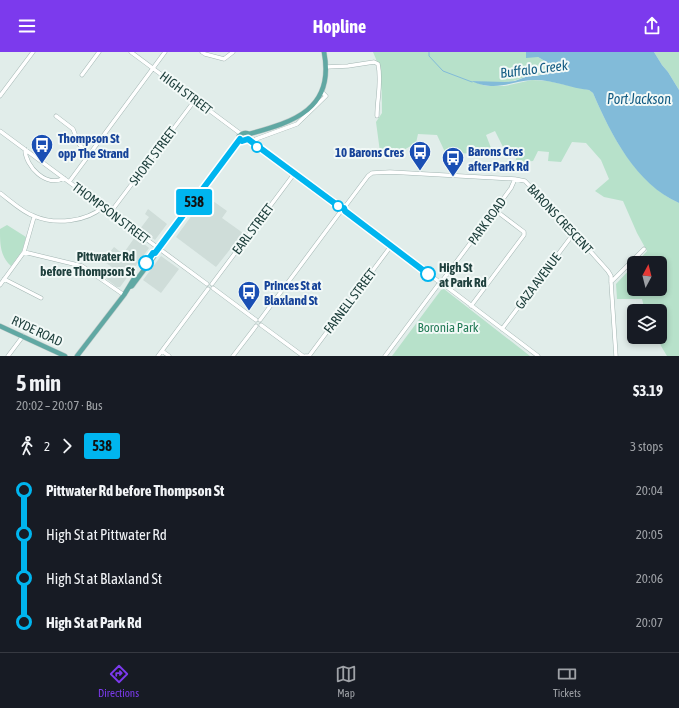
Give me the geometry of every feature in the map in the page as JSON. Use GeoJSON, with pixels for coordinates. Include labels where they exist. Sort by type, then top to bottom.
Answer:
{"type":"FeatureCollection","features":[{"type":"Feature","properties":{"kind":"main road"},"geometry":{"type":"LineString","coordinates":[[77,356],[132,286],[155,255],[158,248],[240,137],[246,133],[248,137],[290,121],[304,112],[315,101],[322,92],[326,79],[324,52]]}},
{"type":"Feature","properties":{"kind":"main road","name":"RYDE ROAD"},"geometry":{"type":"LineString","coordinates":[[0,326],[66,356]]}},
{"type":"Feature","properties":{"kind":"street"},"geometry":{"type":"LineString","coordinates":[[0,96],[33,52]]}},
{"type":"Feature","properties":{"kind":"street"},"geometry":{"type":"LineString","coordinates":[[82,75],[99,52]]}},
{"type":"Feature","properties":{"kind":"street","name":"HIGH STREET"},"geometry":{"type":"LineString","coordinates":[[131,52],[195,100],[240,137]]}},
{"type":"Feature","properties":{"kind":"street"},"geometry":{"type":"LineString","coordinates":[[69,182],[165,52]]}},
{"type":"Feature","properties":{"kind":"street"},"geometry":{"type":"LineString","coordinates":[[202,52],[224,59],[232,52]]}},
{"type":"Feature","properties":{"kind":"street"},"geometry":{"type":"LineString","coordinates":[[326,67],[348,66],[374,62],[378,64],[380,73],[380,89],[377,104],[377,116]]}},
{"type":"Feature","properties":{"kind":"street"},"geometry":{"type":"LineString","coordinates":[[253,143],[256,139],[297,124],[326,96],[322,92]]}},
{"type":"Feature","properties":{"kind":"street","name":"SHORT STREET"},"geometry":{"type":"LineString","coordinates":[[110,213],[195,100]]}},
{"type":"Feature","properties":{"kind":"street"},"geometry":{"type":"LineString","coordinates":[[56,116],[73,129],[79,144],[89,155]]}},
{"type":"Feature","properties":{"kind":"street","name":"THOMPSON STREET"},"geometry":{"type":"LineString","coordinates":[[0,130],[110,213],[258,320]]}},
{"type":"Feature","properties":{"kind":"street"},"geometry":{"type":"LineString","coordinates":[[248,137],[253,143],[294,174],[538,356]]}},
{"type":"Feature","properties":{"kind":"street","name":"THOMPSON STREET"},"geometry":{"type":"LineString","coordinates":[[26,150],[25,155],[28,163],[38,173],[52,181],[61,180],[64,178]]}},
{"type":"Feature","properties":{"kind":"street","name":"BARONS CRESCENT"},"geometry":{"type":"LineString","coordinates":[[343,210],[368,176],[372,173],[390,172],[515,179],[526,182],[574,233],[611,276],[616,356]]}},
{"type":"Feature","properties":{"kind":"street","name":"EARL STREET"},"geometry":{"type":"LineString","coordinates":[[211,285],[294,174]]}},
{"type":"Feature","properties":{"kind":"street","name":"PARK ROAD"},"geometry":{"type":"LineString","coordinates":[[385,356],[495,210],[511,188],[515,179]]}},
{"type":"Feature","properties":{"kind":"street"},"geometry":{"type":"LineString","coordinates":[[0,194],[34,217],[52,220],[72,220],[91,214],[103,207]]}},
{"type":"Feature","properties":{"kind":"street"},"geometry":{"type":"LineString","coordinates":[[233,356],[256,326],[254,323],[258,320],[343,210]]}},
{"type":"Feature","properties":{"kind":"street"},"geometry":{"type":"LineString","coordinates":[[471,306],[524,235],[524,232],[495,210]]}},
{"type":"Feature","properties":{"kind":"street"},"geometry":{"type":"LineString","coordinates":[[0,285],[24,252],[34,217]]}},
{"type":"Feature","properties":{"kind":"street","name":"GAZA AVENUE"},"geometry":{"type":"LineString","coordinates":[[502,329],[574,233]]}},
{"type":"Feature","properties":{"kind":"street","name":"FARNELL STREET"},"geometry":{"type":"LineString","coordinates":[[309,356],[391,246]]}},
{"type":"Feature","properties":{"kind":"street"},"geometry":{"type":"LineString","coordinates":[[611,282],[644,250]]}},
{"type":"Feature","properties":{"kind":"street"},"geometry":{"type":"LineString","coordinates":[[24,252],[82,266],[124,295]]}},
{"type":"Feature","properties":{"kind":"street"},"geometry":{"type":"LineString","coordinates":[[4,279],[41,298]]}},
{"type":"Feature","properties":{"kind":"street"},"geometry":{"type":"LineString","coordinates":[[158,356],[208,289],[210,290],[211,285]]}},
{"type":"Feature","properties":{"kind":"street"},"geometry":{"type":"LineString","coordinates":[[258,320],[262,322],[261,325],[304,356],[309,356]]}},
{"type":"Feature","properties":{"kind":"street"},"geometry":{"type":"LineString","coordinates":[[256,326],[261,325]]}},
{"type":"Feature","properties":{"kind":"street"},"geometry":{"type":"LineString","coordinates":[[8,356],[23,336]]}},
{"type":"Feature","properties":{"kind":"street"},"geometry":{"type":"LineString","coordinates":[[162,351],[169,356]]}},
{"type":"Feature","properties":{"kind":"shaded area"},"geometry":{"type":"Polygon","coordinates":[[[206,196],[227,211],[222,218],[243,233],[216,267],[176,237],[206,196]]]}},
{"type":"Feature","properties":{"kind":"shaded area"},"geometry":{"type":"Polygon","coordinates":[[[148,209],[167,224],[155,240],[140,229],[149,217],[145,214],[148,209]]]}},
{"type":"Feature","properties":{"kind":"shaded area"},"geometry":{"type":"Polygon","coordinates":[[[135,237],[149,248],[120,287],[117,287],[104,277],[112,267],[103,261],[114,247],[123,254],[135,237]]]}},
{"type":"Feature","properties":{"kind":"shaded area"},"geometry":{"type":"Polygon","coordinates":[[[161,256],[179,269],[161,293],[143,280],[161,256]]]}},
{"type":"Feature","properties":{"kind":"green space"},"geometry":{"type":"Polygon","coordinates":[[[373,52],[526,52],[526,57],[538,57],[550,64],[547,73],[530,75],[508,82],[472,81],[486,86],[505,86],[532,80],[548,81],[589,90],[593,93],[608,125],[627,156],[650,183],[679,203],[679,356],[667,356],[660,344],[667,344],[667,304],[643,304],[642,299],[617,299],[616,284],[627,272],[627,296],[667,296],[667,256],[642,256],[647,251],[637,233],[623,201],[604,197],[595,191],[609,179],[601,160],[586,143],[572,142],[561,162],[548,161],[549,152],[538,151],[533,161],[515,163],[518,151],[504,149],[495,131],[486,135],[493,153],[474,154],[445,152],[437,135],[418,134],[416,143],[395,155],[380,152],[376,122],[382,113],[382,90],[376,59],[373,52]]]}},
{"type":"Feature","properties":{"kind":"green space"},"geometry":{"type":"Polygon","coordinates":[[[654,52],[679,52],[679,90],[668,72],[654,52]]]}},
{"type":"Feature","properties":{"kind":"green space"},"geometry":{"type":"Polygon","coordinates":[[[7,225],[26,237],[22,251],[11,266],[3,254],[1,245],[0,229],[7,225]]]}},
{"type":"Feature","properties":{"kind":"green space","name":"Boronia Park"},"geometry":{"type":"Polygon","coordinates":[[[444,289],[530,356],[392,356],[441,290],[444,289]]]}},
{"type":"Feature","properties":{"kind":"water","name":"Port Jackson"},"geometry":{"type":"Polygon","coordinates":[[[526,52],[654,52],[679,90],[679,203],[664,195],[650,184],[638,171],[617,141],[593,93],[589,90],[539,80],[495,86],[488,86],[471,81],[515,81],[528,76],[537,76],[547,73],[550,64],[538,57],[526,58],[526,52]]]}},
{"type":"Feature","properties":{"kind":"waterway","name":"Buffalo Creek"},"geometry":{"type":"LineString","coordinates":[[429,52],[429,56],[443,71],[472,82]]}},
{"type":"Feature","properties":{"kind":"bus line","name":"538"},"geometry":{"type":"LineString","coordinates":[[146,263],[240,139],[242,141],[248,139],[341,208],[344,208],[345,211],[428,274]]}},
{"type":"Feature","properties":{"kind":"place","name":"Thompson St opp The Strand"},"geometry":{"type":"Point","coordinates":[42,164]}},
{"type":"Feature","properties":{"kind":"place","name":"10 Barons Cres"},"geometry":{"type":"Point","coordinates":[420,172]}},
{"type":"Feature","properties":{"kind":"place","name":"Barons Cres after Park Rd"},"geometry":{"type":"Point","coordinates":[453,178]}},
{"type":"Feature","properties":{"kind":"place","name":"Pittwater Rd before Thompson St"},"geometry":{"type":"Point","coordinates":[146,263]}},
{"type":"Feature","properties":{"kind":"place","name":"High St at Park Rd"},"geometry":{"type":"Point","coordinates":[428,274]}},
{"type":"Feature","properties":{"kind":"place","name":"Princes St at Blaxland St"},"geometry":{"type":"Point","coordinates":[249,312]}}]}
